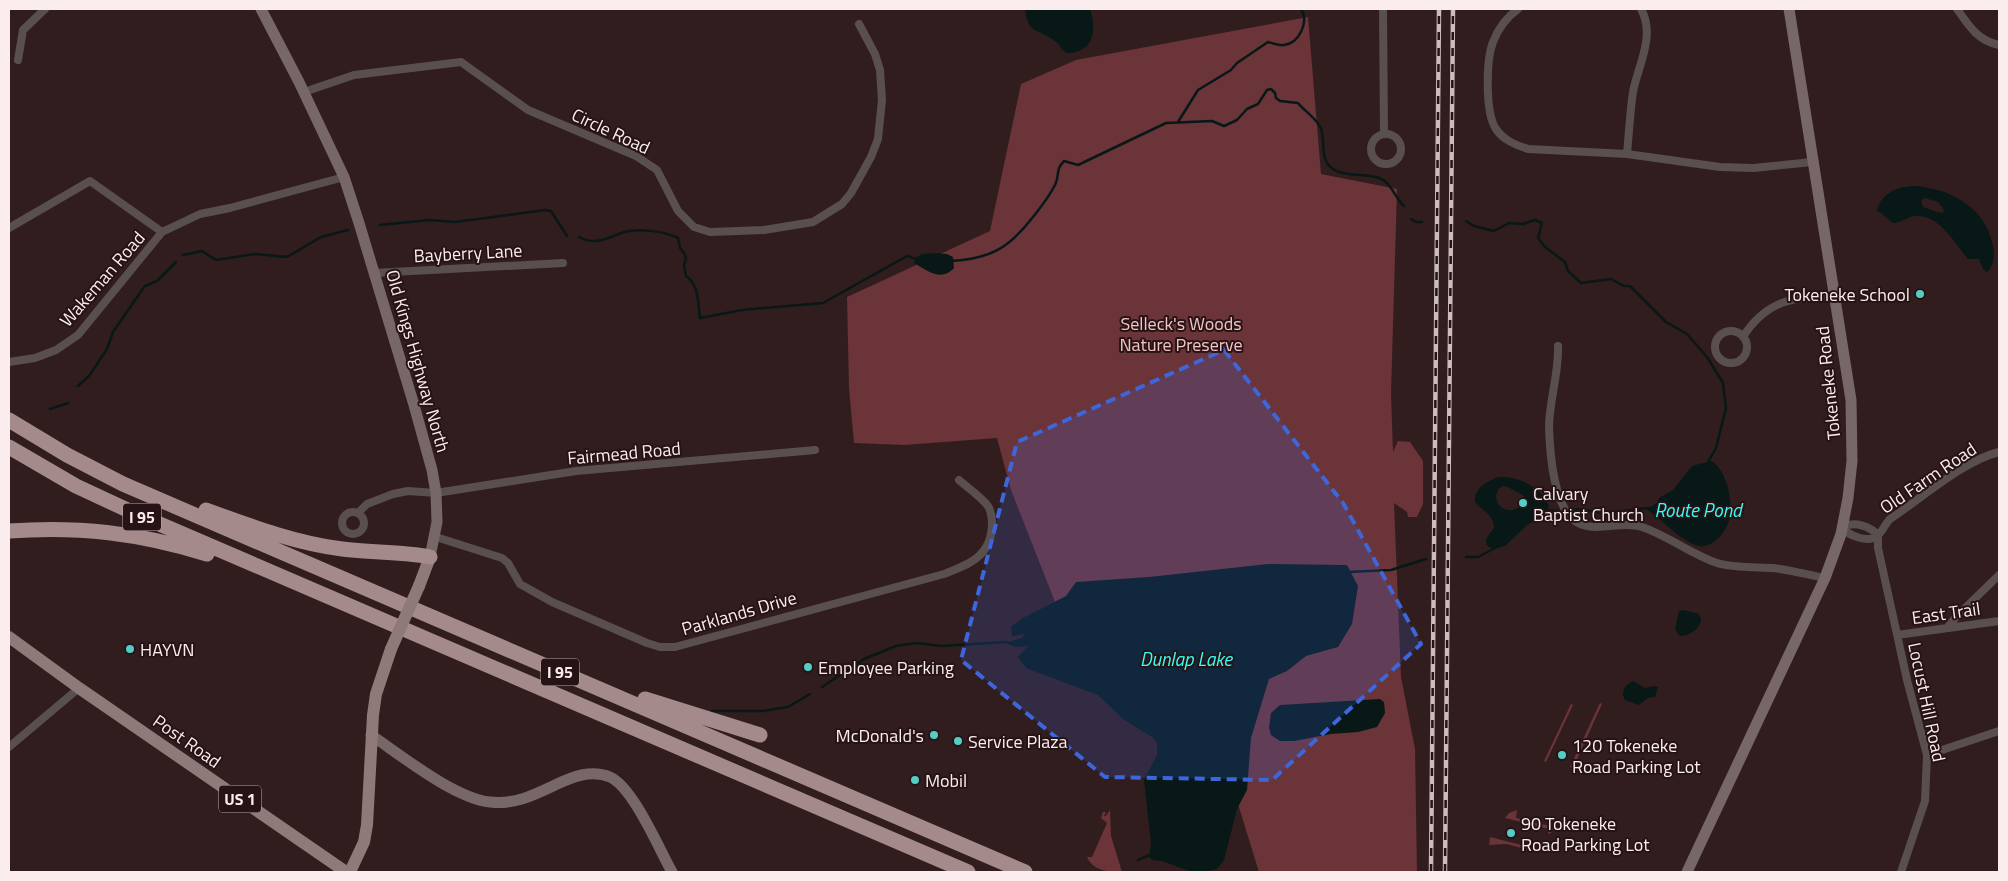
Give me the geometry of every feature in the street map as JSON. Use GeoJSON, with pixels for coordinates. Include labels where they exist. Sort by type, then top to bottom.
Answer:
{"type":"FeatureCollection","features":[{"type":"Feature","properties":{"kind":"highway","name":"I 95"},"geometry":{"type":"LineString","coordinates":[[9,420],[95,470],[151,496],[1026,872]]}},
{"type":"Feature","properties":{"kind":"highway","name":"I 95"},"geometry":{"type":"LineString","coordinates":[[9,447],[56,475],[105,500],[968,872]]}},
{"type":"Feature","properties":{"kind":"highway"},"geometry":{"type":"LineString","coordinates":[[95,470],[287,537],[342,549],[430,557]]}},
{"type":"Feature","properties":{"kind":"highway"},"geometry":{"type":"LineString","coordinates":[[9,531],[70,529],[136,535],[182,546],[280,576]]}},
{"type":"Feature","properties":{"kind":"highway"},"geometry":{"type":"LineString","coordinates":[[496,645],[667,707],[760,736]]}},
{"type":"Feature","properties":{"kind":"main road","name":"Old Kings Highway North"},"geometry":{"type":"LineString","coordinates":[[261,9],[304,92],[344,176],[426,447],[436,493],[436,537],[419,586],[391,649],[376,694],[371,736],[367,824],[364,842],[348,872]]}},
{"type":"Feature","properties":{"kind":"main road","name":"Tokeneke Road"},"geometry":{"type":"LineString","coordinates":[[1687,872],[1825,578],[1842,527],[1852,462],[1851,400],[1789,9]]}},
{"type":"Feature","properties":{"kind":"main road","name":"Post Road"},"geometry":{"type":"LineString","coordinates":[[9,637],[79,688],[348,872]]}},
{"type":"Feature","properties":{"kind":"main road"},"geometry":{"type":"LineString","coordinates":[[371,736],[454,790],[470,798],[488,802],[506,803],[525,799],[575,775],[596,774],[610,777],[621,785],[633,800],[672,872]]}},
{"type":"Feature","properties":{"kind":"street"},"geometry":{"type":"LineString","coordinates":[[18,60],[22,30],[45,9]]}},
{"type":"Feature","properties":{"kind":"street"},"geometry":{"type":"LineString","coordinates":[[1383,9],[1384,134]]}},
{"type":"Feature","properties":{"kind":"street"},"geometry":{"type":"LineString","coordinates":[[1518,9],[1504,22],[1492,44],[1489,106],[1496,129],[1504,138],[1516,145],[1528,149],[1627,154],[1720,167],[1754,168],[1812,162]]}},
{"type":"Feature","properties":{"kind":"street"},"geometry":{"type":"LineString","coordinates":[[1627,154],[1633,92],[1646,41],[1646,24],[1641,9]]}},
{"type":"Feature","properties":{"kind":"street"},"geometry":{"type":"LineString","coordinates":[[1957,9],[1972,30],[1988,43],[1999,45]]}},
{"type":"Feature","properties":{"kind":"street","name":"Circle Road"},"geometry":{"type":"LineString","coordinates":[[304,92],[354,75],[461,62],[528,110],[636,156],[657,170],[678,210],[694,227],[710,232],[764,230],[813,222],[842,204],[851,193],[871,157],[878,139],[882,100],[880,70],[875,54],[859,24]]}},
{"type":"Feature","properties":{"kind":"street","name":"Wakeman Road"},"geometry":{"type":"LineString","coordinates":[[9,362],[36,357],[56,350],[78,335],[162,232],[200,214],[230,208],[344,176]]}},
{"type":"Feature","properties":{"kind":"street","name":"Wakeman Road"},"geometry":{"type":"LineString","coordinates":[[9,228],[90,181],[162,232]]}},
{"type":"Feature","properties":{"kind":"street","name":"Bayberry Lane"},"geometry":{"type":"LineString","coordinates":[[374,273],[563,263]]}},
{"type":"Feature","properties":{"kind":"street"},"geometry":{"type":"LineString","coordinates":[[1742,337],[1749,326],[1767,309],[1794,298],[1834,295]]}},
{"type":"Feature","properties":{"kind":"street"},"geometry":{"type":"LineString","coordinates":[[1732,331],[1742,337],[1746,348],[1741,359],[1730,363],[1719,358],[1715,346],[1720,335],[1732,331]]}},
{"type":"Feature","properties":{"kind":"street"},"geometry":{"type":"LineString","coordinates":[[1558,346],[1558,364],[1549,427],[1553,470],[1562,503],[1568,514],[1577,522],[1593,526],[1640,526],[1718,564],[1776,569],[1825,578]]}},
{"type":"Feature","properties":{"kind":"street","name":"Fairmead Road"},"geometry":{"type":"LineString","coordinates":[[358,513],[367,504],[401,492],[415,490],[436,493],[576,471],[815,450]]}},
{"type":"Feature","properties":{"kind":"street","name":"Old Farm Road"},"geometry":{"type":"LineString","coordinates":[[1842,527],[1848,534],[1867,539],[1878,535],[1890,520],[1956,474],[1983,456],[1999,452]]}},
{"type":"Feature","properties":{"kind":"street","name":"Parklands Drive"},"geometry":{"type":"LineString","coordinates":[[436,537],[502,558],[508,563],[520,584],[552,602],[647,643],[660,647],[675,647],[944,574],[962,567],[978,557],[988,545],[992,533],[992,518],[988,507],[959,480]]}},
{"type":"Feature","properties":{"kind":"street","name":"Locust Hill Road"},"geometry":{"type":"LineString","coordinates":[[1878,535],[1878,548],[1907,680],[1927,755],[1925,802],[1901,872]]}},
{"type":"Feature","properties":{"kind":"street"},"geometry":{"type":"LineString","coordinates":[[1948,628],[1956,617],[1999,575]]}},
{"type":"Feature","properties":{"kind":"street","name":"East Trail"},"geometry":{"type":"LineString","coordinates":[[1897,635],[1999,621]]}},
{"type":"Feature","properties":{"kind":"street"},"geometry":{"type":"LineString","coordinates":[[9,748],[79,688]]}},
{"type":"Feature","properties":{"kind":"street"},"geometry":{"type":"LineString","coordinates":[[1927,755],[1999,732]]}},
{"type":"Feature","properties":{"kind":"highlighted area"},"geometry":{"type":"Polygon","coordinates":[[[1224,350],[1343,503],[1421,644],[1272,780],[1105,777],[961,660],[1017,442],[1224,350]]]}},
{"type":"Feature","properties":{"kind":"green space","name":"Selleck's Woods Nature Preserve"},"geometry":{"type":"Polygon","coordinates":[[[1308,17],[1321,174],[1397,189],[1391,394],[1393,452],[1398,441],[1410,442],[1423,461],[1423,504],[1417,517],[1408,517],[1407,512],[1394,503],[1401,677],[1415,749],[1417,872],[1259,872],[1200,681],[1070,640],[1011,490],[997,438],[904,445],[854,443],[849,388],[847,297],[990,231],[1021,84],[1076,60],[1308,17]]]}},
{"type":"Feature","properties":{"kind":"green space"},"geometry":{"type":"Polygon","coordinates":[[[1600,703],[1602,704],[1573,768],[1570,767],[1600,703]]]}},
{"type":"Feature","properties":{"kind":"green space"},"geometry":{"type":"Polygon","coordinates":[[[1571,704],[1573,705],[1546,762],[1544,761],[1571,704]]]}},
{"type":"Feature","properties":{"kind":"green space"},"geometry":{"type":"Polygon","coordinates":[[[1110,810],[1111,836],[1122,872],[1097,868],[1087,857],[1092,857],[1107,823],[1101,818],[1103,812],[1106,812],[1104,816],[1106,816],[1110,810]]]}},
{"type":"Feature","properties":{"kind":"green space"},"geometry":{"type":"Polygon","coordinates":[[[1517,810],[1516,818],[1554,827],[1551,833],[1548,834],[1549,829],[1505,818],[1509,813],[1517,810]]]}},
{"type":"Feature","properties":{"kind":"green space"},"geometry":{"type":"Polygon","coordinates":[[[1490,837],[1540,850],[1541,846],[1544,847],[1543,851],[1538,852],[1506,844],[1489,845],[1490,837]]]}},
{"type":"Feature","properties":{"kind":"water"},"geometry":{"type":"Polygon","coordinates":[[[1025,9],[1090,9],[1093,33],[1088,45],[1075,52],[1066,53],[1055,41],[1031,27],[1026,17],[1025,9]]]}},
{"type":"Feature","properties":{"kind":"water"},"geometry":{"type":"Polygon","coordinates":[[[1910,186],[1942,191],[1954,196],[1975,211],[1983,221],[1993,246],[1993,260],[1987,272],[1983,269],[1979,259],[1968,259],[1946,231],[1932,220],[1915,216],[1893,223],[1877,210],[1887,194],[1910,186]],[[1925,198],[1921,201],[1923,207],[1943,213],[1944,210],[1938,202],[1925,198]]]}},
{"type":"Feature","properties":{"kind":"water"},"geometry":{"type":"Polygon","coordinates":[[[922,254],[947,254],[953,257],[954,268],[949,272],[939,275],[929,272],[914,263],[915,258],[922,254]]]}},
{"type":"Feature","properties":{"kind":"water","name":"Route Pond"},"geometry":{"type":"Polygon","coordinates":[[[1711,461],[1721,470],[1729,494],[1731,510],[1726,529],[1718,539],[1713,543],[1701,546],[1688,542],[1645,508],[1657,503],[1659,498],[1673,490],[1692,466],[1711,461]]]}},
{"type":"Feature","properties":{"kind":"water"},"geometry":{"type":"Polygon","coordinates":[[[1499,477],[1514,478],[1529,484],[1540,493],[1549,506],[1543,515],[1526,526],[1505,546],[1493,549],[1486,542],[1494,528],[1492,519],[1475,502],[1475,497],[1482,486],[1499,477]],[[1502,486],[1498,491],[1497,502],[1505,509],[1518,508],[1525,502],[1524,496],[1508,487],[1502,486]]]}},
{"type":"Feature","properties":{"kind":"water","name":"Dunlap Lake"},"geometry":{"type":"Polygon","coordinates":[[[1268,564],[1347,565],[1358,586],[1352,624],[1338,647],[1306,656],[1287,671],[1269,679],[1251,738],[1247,790],[1237,809],[1224,860],[1217,869],[1192,872],[1162,861],[1152,860],[1149,856],[1151,843],[1144,780],[1157,755],[1157,743],[1152,737],[1123,719],[1098,695],[1026,668],[1018,657],[1028,646],[1016,647],[1005,643],[1022,638],[1025,634],[1012,636],[1011,627],[1023,618],[1066,596],[1076,582],[1149,577],[1268,564]]]}},
{"type":"Feature","properties":{"kind":"water"},"geometry":{"type":"Polygon","coordinates":[[[1683,610],[1699,614],[1701,619],[1699,626],[1694,631],[1680,636],[1675,630],[1679,611],[1683,610]]]}},
{"type":"Feature","properties":{"kind":"water"},"geometry":{"type":"Polygon","coordinates":[[[1633,681],[1645,688],[1658,687],[1655,697],[1648,698],[1639,705],[1625,700],[1624,689],[1633,681]]]}},
{"type":"Feature","properties":{"kind":"water"},"geometry":{"type":"Polygon","coordinates":[[[1380,699],[1384,702],[1385,713],[1377,727],[1358,732],[1331,734],[1294,741],[1280,741],[1271,735],[1269,728],[1271,713],[1280,705],[1380,699]]]}},
{"type":"Feature","properties":{"kind":"waterway"},"geometry":{"type":"LineString","coordinates":[[1178,122],[1198,90],[1231,70],[1237,63],[1268,42],[1282,45],[1295,40],[1302,31],[1304,19],[1301,9]]}},
{"type":"Feature","properties":{"kind":"waterway"},"geometry":{"type":"LineString","coordinates":[[951,261],[977,258],[988,254],[998,250],[1016,237],[1050,194],[1064,161],[1078,165],[1166,123],[1212,121],[1224,126],[1237,120],[1247,109],[1258,104],[1267,90],[1271,89],[1280,101],[1298,103],[1317,122],[1322,133],[1325,159],[1331,168],[1344,173],[1373,176],[1383,180],[1404,206]]}},
{"type":"Feature","properties":{"kind":"waterway"},"geometry":{"type":"LineString","coordinates":[[380,225],[429,220],[455,222],[545,210],[551,211],[567,236]]}},
{"type":"Feature","properties":{"kind":"waterway"},"geometry":{"type":"LineString","coordinates":[[1411,219],[1416,222],[1422,222]]}},
{"type":"Feature","properties":{"kind":"waterway"},"geometry":{"type":"LineString","coordinates":[[1466,221],[1474,226],[1494,231],[1509,223],[1523,224],[1535,220],[1542,223],[1538,238],[1545,247],[1565,262],[1568,271],[1581,283],[1611,279],[1624,286],[1630,286],[1666,322],[1687,334],[1707,357],[1723,383],[1726,408],[1716,448],[1707,464]]}},
{"type":"Feature","properties":{"kind":"waterway"},"geometry":{"type":"LineString","coordinates":[[183,255],[202,251],[216,260],[255,254],[287,257],[321,237],[348,230]]}},
{"type":"Feature","properties":{"kind":"waterway"},"geometry":{"type":"LineString","coordinates":[[579,237],[585,240],[596,241],[624,232],[644,230],[678,238],[680,248],[686,258],[684,265],[686,276],[696,289],[700,318],[742,310],[823,303],[907,256],[916,259]]}},
{"type":"Feature","properties":{"kind":"waterway"},"geometry":{"type":"LineString","coordinates":[[78,386],[89,376],[107,349],[113,332],[145,286],[157,281],[176,262]]}},
{"type":"Feature","properties":{"kind":"waterway"},"geometry":{"type":"LineString","coordinates":[[50,409],[68,403]]}},
{"type":"Feature","properties":{"kind":"waterway"},"geometry":{"type":"LineString","coordinates":[[1575,509],[1606,513],[1648,508]]}},
{"type":"Feature","properties":{"kind":"waterway"},"geometry":{"type":"LineString","coordinates":[[1545,510],[1559,511]]}},
{"type":"Feature","properties":{"kind":"waterway"},"geometry":{"type":"LineString","coordinates":[[1466,557],[1478,557],[1497,547]]}},
{"type":"Feature","properties":{"kind":"waterway"},"geometry":{"type":"LineString","coordinates":[[1348,572],[1391,570],[1426,559]]}},
{"type":"Feature","properties":{"kind":"waterway"},"geometry":{"type":"LineString","coordinates":[[822,687],[864,659],[896,646],[917,643],[941,646],[1007,642]]}},
{"type":"Feature","properties":{"kind":"waterway"},"geometry":{"type":"LineString","coordinates":[[712,711],[763,711],[788,707],[810,694]]}},
{"type":"Feature","properties":{"kind":"waterway"},"geometry":{"type":"LineString","coordinates":[[1138,860],[1150,855]]}},
{"type":"Feature","properties":{"kind":"railway"},"geometry":{"type":"LineString","coordinates":[[1431,872],[1439,9]]}},
{"type":"Feature","properties":{"kind":"railway"},"geometry":{"type":"LineString","coordinates":[[1445,872],[1453,9]]}},
{"type":"Feature","properties":{"kind":"place","name":"Tokeneke School"},"geometry":{"type":"Point","coordinates":[1920,294]}},
{"type":"Feature","properties":{"kind":"place","name":"Calvary Baptist Church"},"geometry":{"type":"Point","coordinates":[1523,503]}},
{"type":"Feature","properties":{"kind":"place","name":"HAYVN"},"geometry":{"type":"Point","coordinates":[130,649]}},
{"type":"Feature","properties":{"kind":"place","name":"Employee Parking"},"geometry":{"type":"Point","coordinates":[808,667]}},
{"type":"Feature","properties":{"kind":"place","name":"McDonald's"},"geometry":{"type":"Point","coordinates":[934,735]}},
{"type":"Feature","properties":{"kind":"place","name":"Service Plaza"},"geometry":{"type":"Point","coordinates":[958,741]}},
{"type":"Feature","properties":{"kind":"place","name":"120 Tokeneke Road Parking Lot"},"geometry":{"type":"Point","coordinates":[1562,755]}},
{"type":"Feature","properties":{"kind":"place","name":"Mobil"},"geometry":{"type":"Point","coordinates":[915,780]}},
{"type":"Feature","properties":{"kind":"place","name":"90 Tokeneke Road Parking Lot"},"geometry":{"type":"Point","coordinates":[1511,833]}}]}
